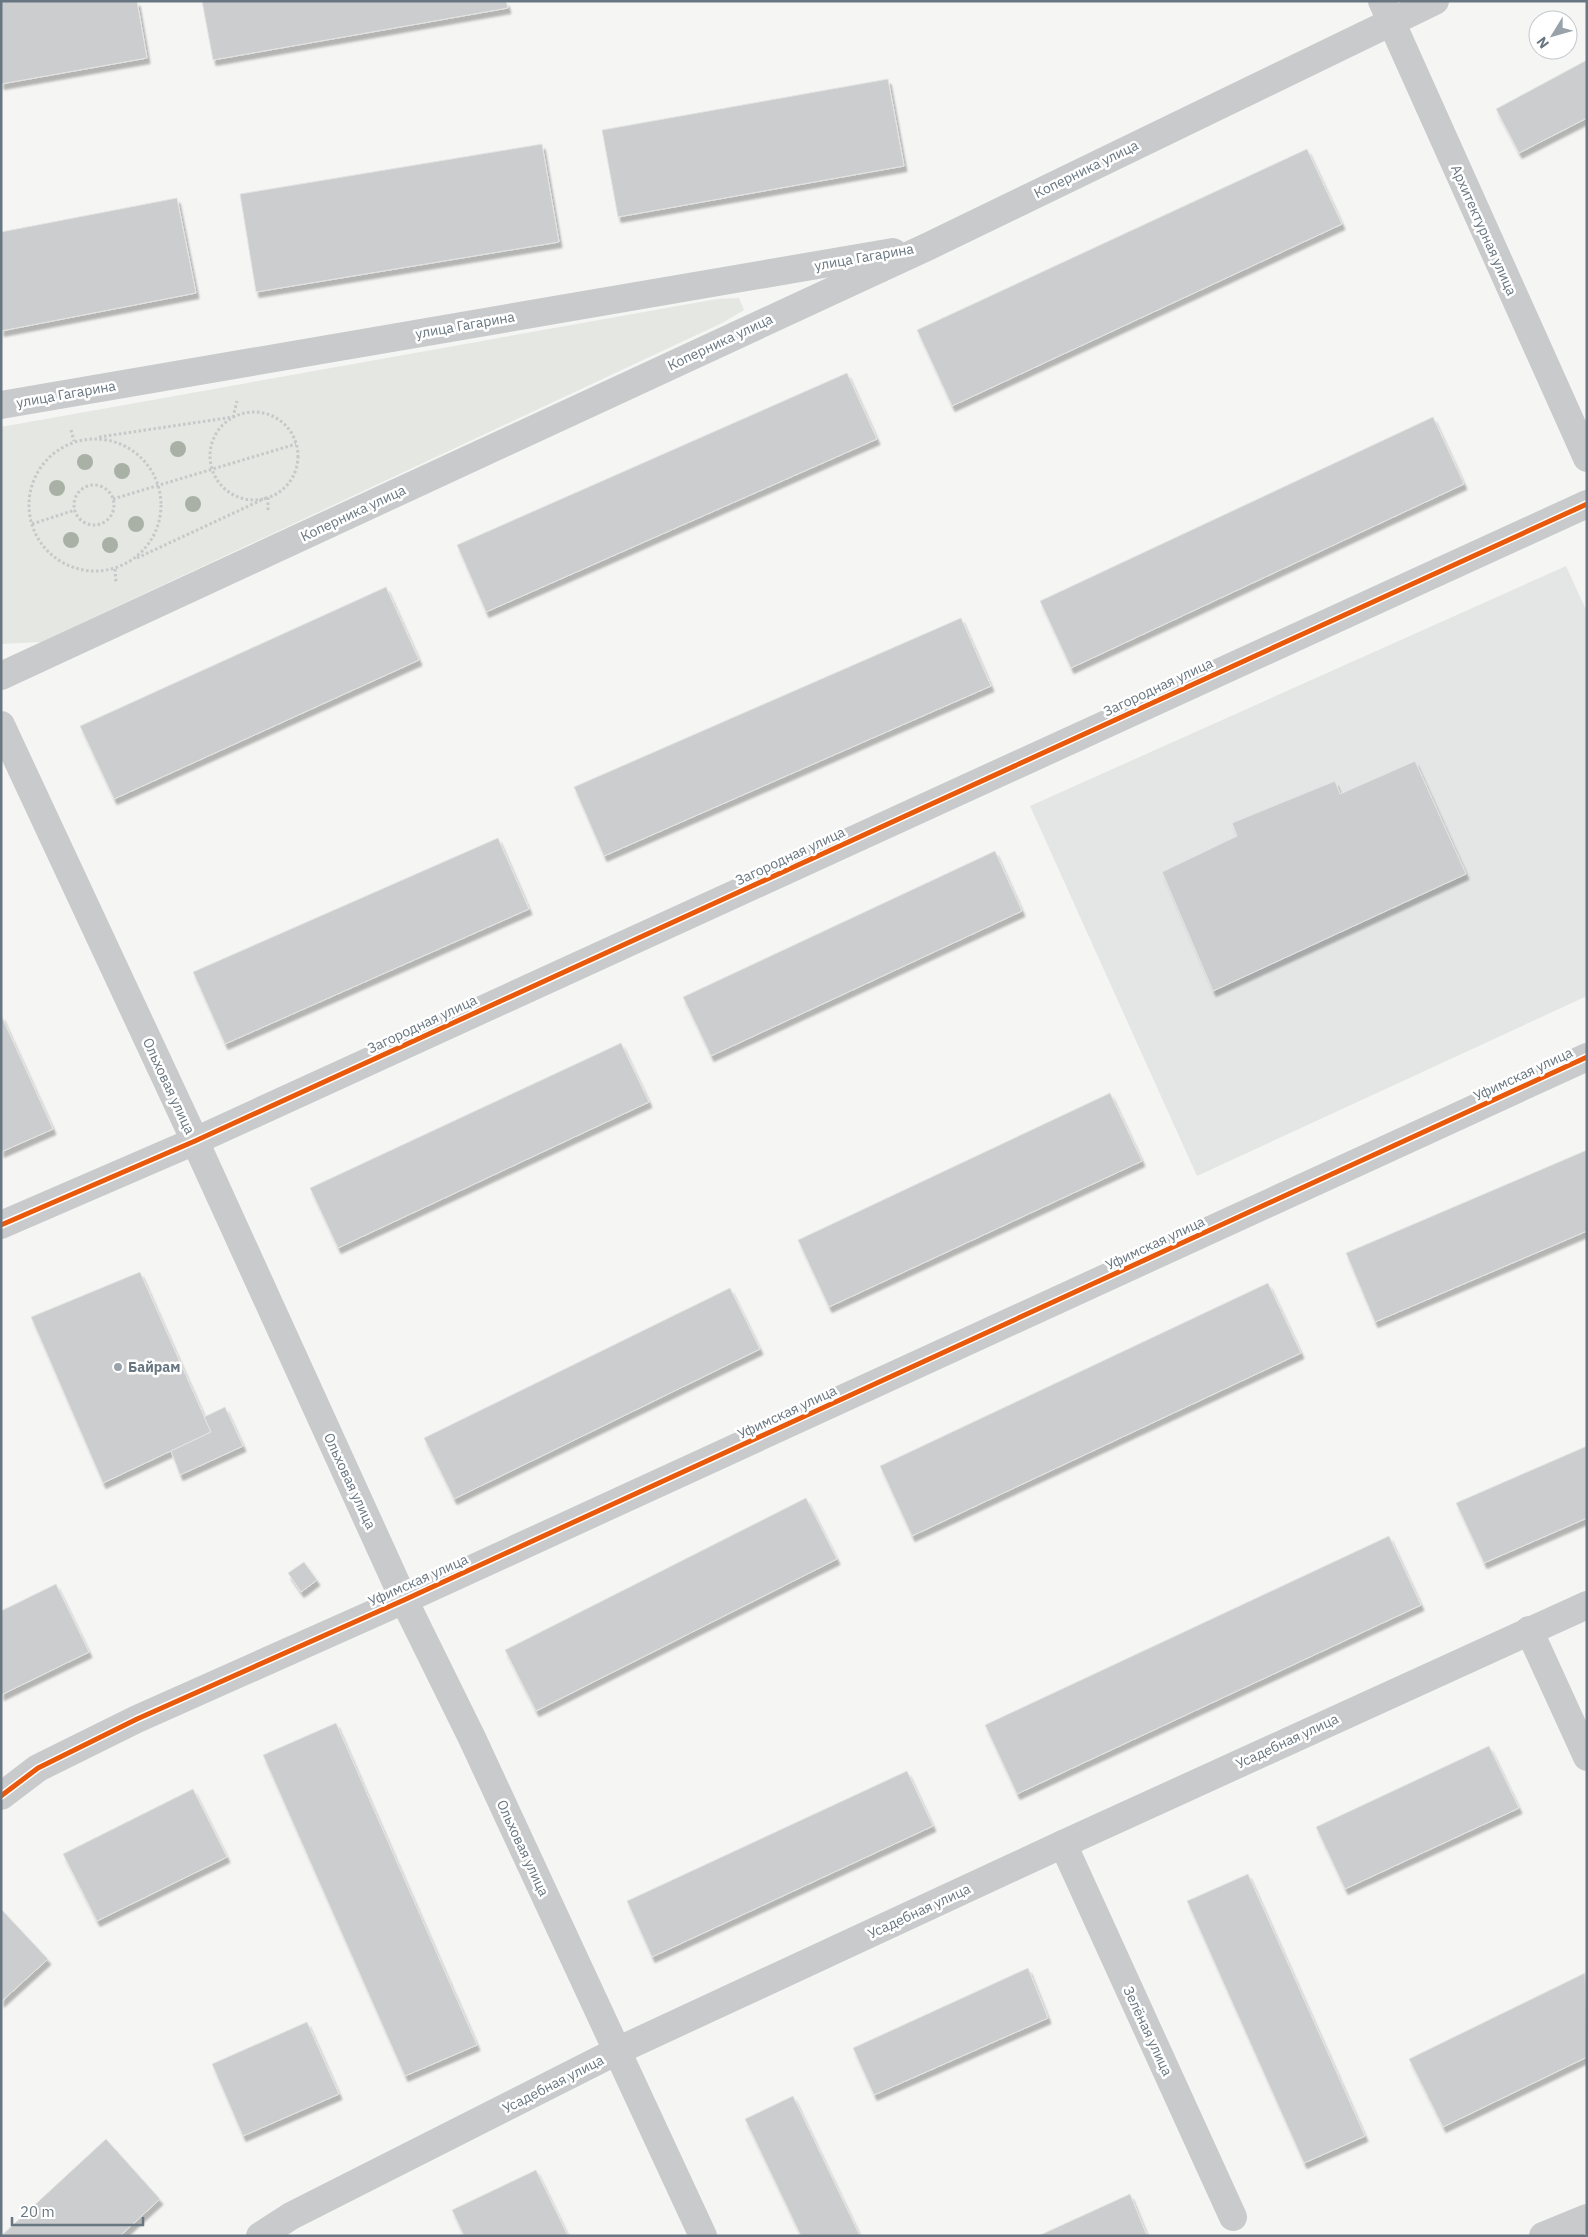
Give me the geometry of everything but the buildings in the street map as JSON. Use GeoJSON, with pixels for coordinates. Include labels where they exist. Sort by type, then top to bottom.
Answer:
{"type":"FeatureCollection","features":[{"type":"Feature","properties":{"kind":"street","name":"Коперника улица"},"geometry":{"type":"LineString","coordinates":[[1,676],[929,246],[1386,11],[1435,1]]}},
{"type":"Feature","properties":{"kind":"street","name":"Архитектурная улица"},"geometry":{"type":"LineString","coordinates":[[1386,11],[1587,458]]}},
{"type":"Feature","properties":{"kind":"street","name":"улица Гагарина"},"geometry":{"type":"LineString","coordinates":[[1,405],[929,246]]}},
{"type":"Feature","properties":{"kind":"street","name":"Загородная улица"},"geometry":{"type":"LineString","coordinates":[[1,1225],[195,1140],[1587,504]]}},
{"type":"Feature","properties":{"kind":"street","name":"Ольховая улица"},"geometry":{"type":"LineString","coordinates":[[1,726],[195,1140],[404,1600],[472,1738],[703,2236]]}},
{"type":"Feature","properties":{"kind":"street","name":"Уфимская улица"},"geometry":{"type":"LineString","coordinates":[[1,1796],[38,1768],[136,1719],[404,1600],[1587,1057]]}},
{"type":"Feature","properties":{"kind":"street","name":"Усадебная улица"},"geometry":{"type":"LineString","coordinates":[[260,2236],[292,2216],[617,2051],[1062,1844],[1587,1605]]}},
{"type":"Feature","properties":{"kind":"street"},"geometry":{"type":"LineString","coordinates":[[1529,1630],[1587,1757]]}},
{"type":"Feature","properties":{"kind":"street","name":"Зелёная улица"},"geometry":{"type":"LineString","coordinates":[[1062,1844],[1233,2217]]}},
{"type":"Feature","properties":{"kind":"street"},"geometry":{"type":"LineString","coordinates":[[1543,2236],[1587,2218]]}},
{"type":"Feature","properties":{"kind":"path"},"geometry":{"type":"LineString","coordinates":[[247,412],[262,412],[276,418],[288,427],[296,444],[298,454],[296,468],[290,481],[280,491],[115,569],[92,572],[70,567],[50,554],[36,536],[29,514],[30,491],[39,470],[54,452],[74,441],[96,437],[233,417],[247,412]]}},
{"type":"Feature","properties":{"kind":"path"},"geometry":{"type":"LineString","coordinates":[[233,417],[222,425],[213,438],[210,453],[212,469],[217,480],[227,491],[240,497],[254,500],[268,497]]}},
{"type":"Feature","properties":{"kind":"path"},"geometry":{"type":"LineString","coordinates":[[96,437],[116,441],[134,451],[149,465],[158,485],[162,505],[158,526],[149,545],[134,559]]}},
{"type":"Feature","properties":{"kind":"path"},"geometry":{"type":"LineString","coordinates":[[113,499],[296,444]]}},
{"type":"Feature","properties":{"kind":"path"},"geometry":{"type":"LineString","coordinates":[[87,486],[105,489],[113,499],[113,512],[104,522],[98,524],[84,523],[75,510],[75,500],[78,494],[87,486]]}},
{"type":"Feature","properties":{"kind":"path"},"geometry":{"type":"LineString","coordinates":[[32,524],[75,510]]}},
{"type":"Feature","properties":{"kind":"shaded area"},"geometry":{"type":"Polygon","coordinates":[[[739,298],[744,310],[722,323],[41,642],[1,644],[1,427],[717,299],[739,298]]]}},
{"type":"Feature","properties":{"kind":"shaded area"},"geometry":{"type":"Polygon","coordinates":[[[1566,566],[1587,612],[1587,996],[1197,1176],[1030,806],[1566,566]]]}},
{"type":"Feature","properties":{"kind":"cycle path"},"geometry":{"type":"LineString","coordinates":[[1,1225],[195,1141],[1587,504]]}},
{"type":"Feature","properties":{"kind":"cycle path"},"geometry":{"type":"LineString","coordinates":[[1,1796],[38,1768],[137,1719],[404,1600],[1587,1057]]}},
{"type":"Feature","properties":{"kind":"place","name":"Байрам"},"geometry":{"type":"Point","coordinates":[118,1367]}}]}
